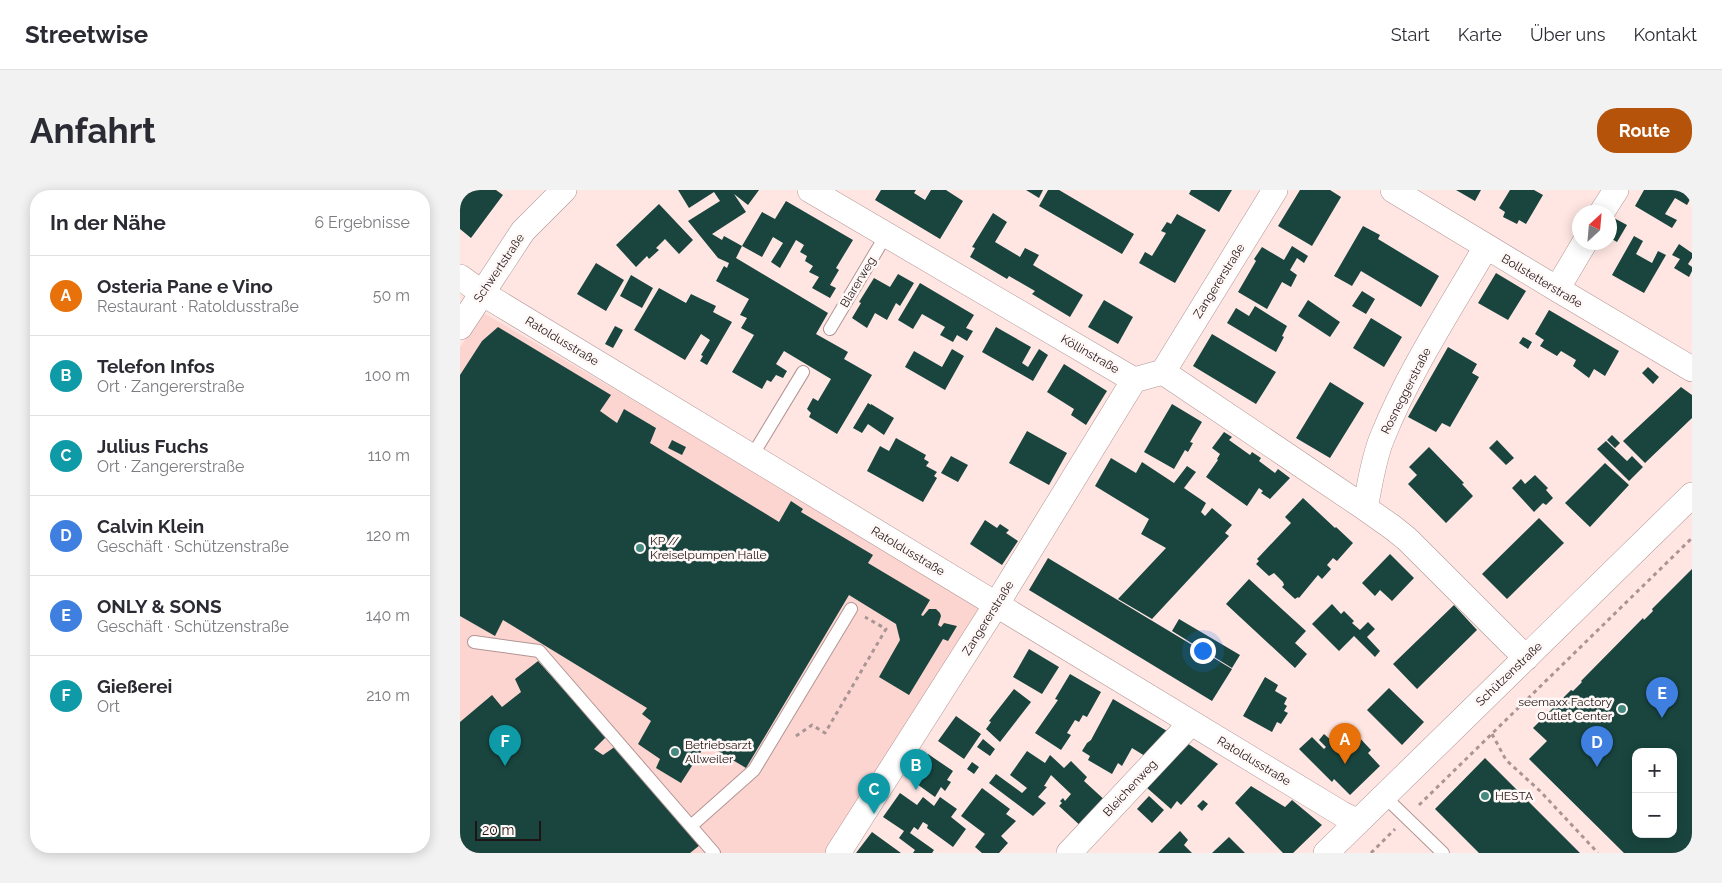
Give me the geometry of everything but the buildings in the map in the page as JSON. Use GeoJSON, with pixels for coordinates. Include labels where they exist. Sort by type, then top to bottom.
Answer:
{"type":"FeatureCollection","features":[{"type":"Feature","properties":{"kind":"street","name":"Schwertstraße"},"geometry":{"type":"LineString","coordinates":[[460,327],[523,231],[564,190]]}},
{"type":"Feature","properties":{"kind":"street","name":"Köllinstraße"},"geometry":{"type":"LineString","coordinates":[[810,190],[1134,380],[1163,372]]}},
{"type":"Feature","properties":{"kind":"street","name":"Zangererstraße"},"geometry":{"type":"LineString","coordinates":[[1163,372],[1276,190]]}},
{"type":"Feature","properties":{"kind":"street","name":"Bollstetterstraße"},"geometry":{"type":"LineString","coordinates":[[1393,190],[1692,369]]}},
{"type":"Feature","properties":{"kind":"street"},"geometry":{"type":"LineString","coordinates":[[1606,205],[1616,190]]}},
{"type":"Feature","properties":{"kind":"street","name":"Rosneggerstraße"},"geometry":{"type":"LineString","coordinates":[[1365,508],[1381,440],[1398,403],[1424,353],[1486,247]]}},
{"type":"Feature","properties":{"kind":"street"},"geometry":{"type":"LineString","coordinates":[[1556,289],[1579,250]]}},
{"type":"Feature","properties":{"kind":"street","name":"Ratoldusstraße"},"geometry":{"type":"LineString","coordinates":[[460,277],[482,293],[996,605],[1358,822]]}},
{"type":"Feature","properties":{"kind":"street"},"geometry":{"type":"LineString","coordinates":[[1163,372],[1392,526],[1407,538],[1526,658]]}},
{"type":"Feature","properties":{"kind":"street","name":"Zangererstraße"},"geometry":{"type":"LineString","coordinates":[[838,853],[996,605],[1134,380]]}},
{"type":"Feature","properties":{"kind":"street","name":"Schützenstraße"},"geometry":{"type":"LineString","coordinates":[[1326,853],[1692,495]]}},
{"type":"Feature","properties":{"kind":"street","name":"Bleichenweg"},"geometry":{"type":"LineString","coordinates":[[1069,853],[1191,723]]}},
{"type":"Feature","properties":{"kind":"lane","name":"Blarerweg"},"geometry":{"type":"LineString","coordinates":[[830,329],[886,235]]}},
{"type":"Feature","properties":{"kind":"lane"},"geometry":{"type":"LineString","coordinates":[[752,456],[803,372]]}},
{"type":"Feature","properties":{"kind":"lane"},"geometry":{"type":"LineString","coordinates":[[691,826],[754,770],[851,609]]}},
{"type":"Feature","properties":{"kind":"lane"},"geometry":{"type":"LineString","coordinates":[[474,642],[539,651],[691,826],[709,851]]}},
{"type":"Feature","properties":{"kind":"lane"},"geometry":{"type":"LineString","coordinates":[[1384,796],[1443,853]]}},
{"type":"Feature","properties":{"kind":"path"},"geometry":{"type":"LineString","coordinates":[[1370,853],[1692,538]]}},
{"type":"Feature","properties":{"kind":"path"},"geometry":{"type":"LineString","coordinates":[[789,741],[812,725],[826,733],[886,630],[851,609]]}},
{"type":"Feature","properties":{"kind":"path"},"geometry":{"type":"LineString","coordinates":[[1492,734],[1506,760],[1540,791],[1598,853]]}},
{"type":"Feature","properties":{"kind":"shaded area"},"geometry":{"type":"Polygon","coordinates":[[[484,313],[989,608],[831,853],[460,853],[460,347],[484,313]]]}},
{"type":"Feature","properties":{"kind":"place","name":"KP // Kreiselpumpen Halle"},"geometry":{"type":"Point","coordinates":[640,548]}},
{"type":"Feature","properties":{"kind":"place","name":"seemaxx Factory Outlet Center"},"geometry":{"type":"Point","coordinates":[1622,709]}},
{"type":"Feature","properties":{"kind":"place","name":"ONLY & SONS"},"geometry":{"type":"Point","coordinates":[1662,718]}},
{"type":"Feature","properties":{"kind":"place","name":"Betriebsarzt Allweiler"},"geometry":{"type":"Point","coordinates":[675,752]}},
{"type":"Feature","properties":{"kind":"place","name":"Osteria Pane e Vino"},"geometry":{"type":"Point","coordinates":[1345,764]}},
{"type":"Feature","properties":{"kind":"place","name":"Gießerei"},"geometry":{"type":"Point","coordinates":[505,766]}},
{"type":"Feature","properties":{"kind":"place","name":"Calvin Klein"},"geometry":{"type":"Point","coordinates":[1597,767]}},
{"type":"Feature","properties":{"kind":"place","name":"Telefon Infos"},"geometry":{"type":"Point","coordinates":[916,790]}},
{"type":"Feature","properties":{"kind":"place","name":"HESTA"},"geometry":{"type":"Point","coordinates":[1485,796]}},
{"type":"Feature","properties":{"kind":"place","name":"Julius Fuchs"},"geometry":{"type":"Point","coordinates":[874,814]}}]}
